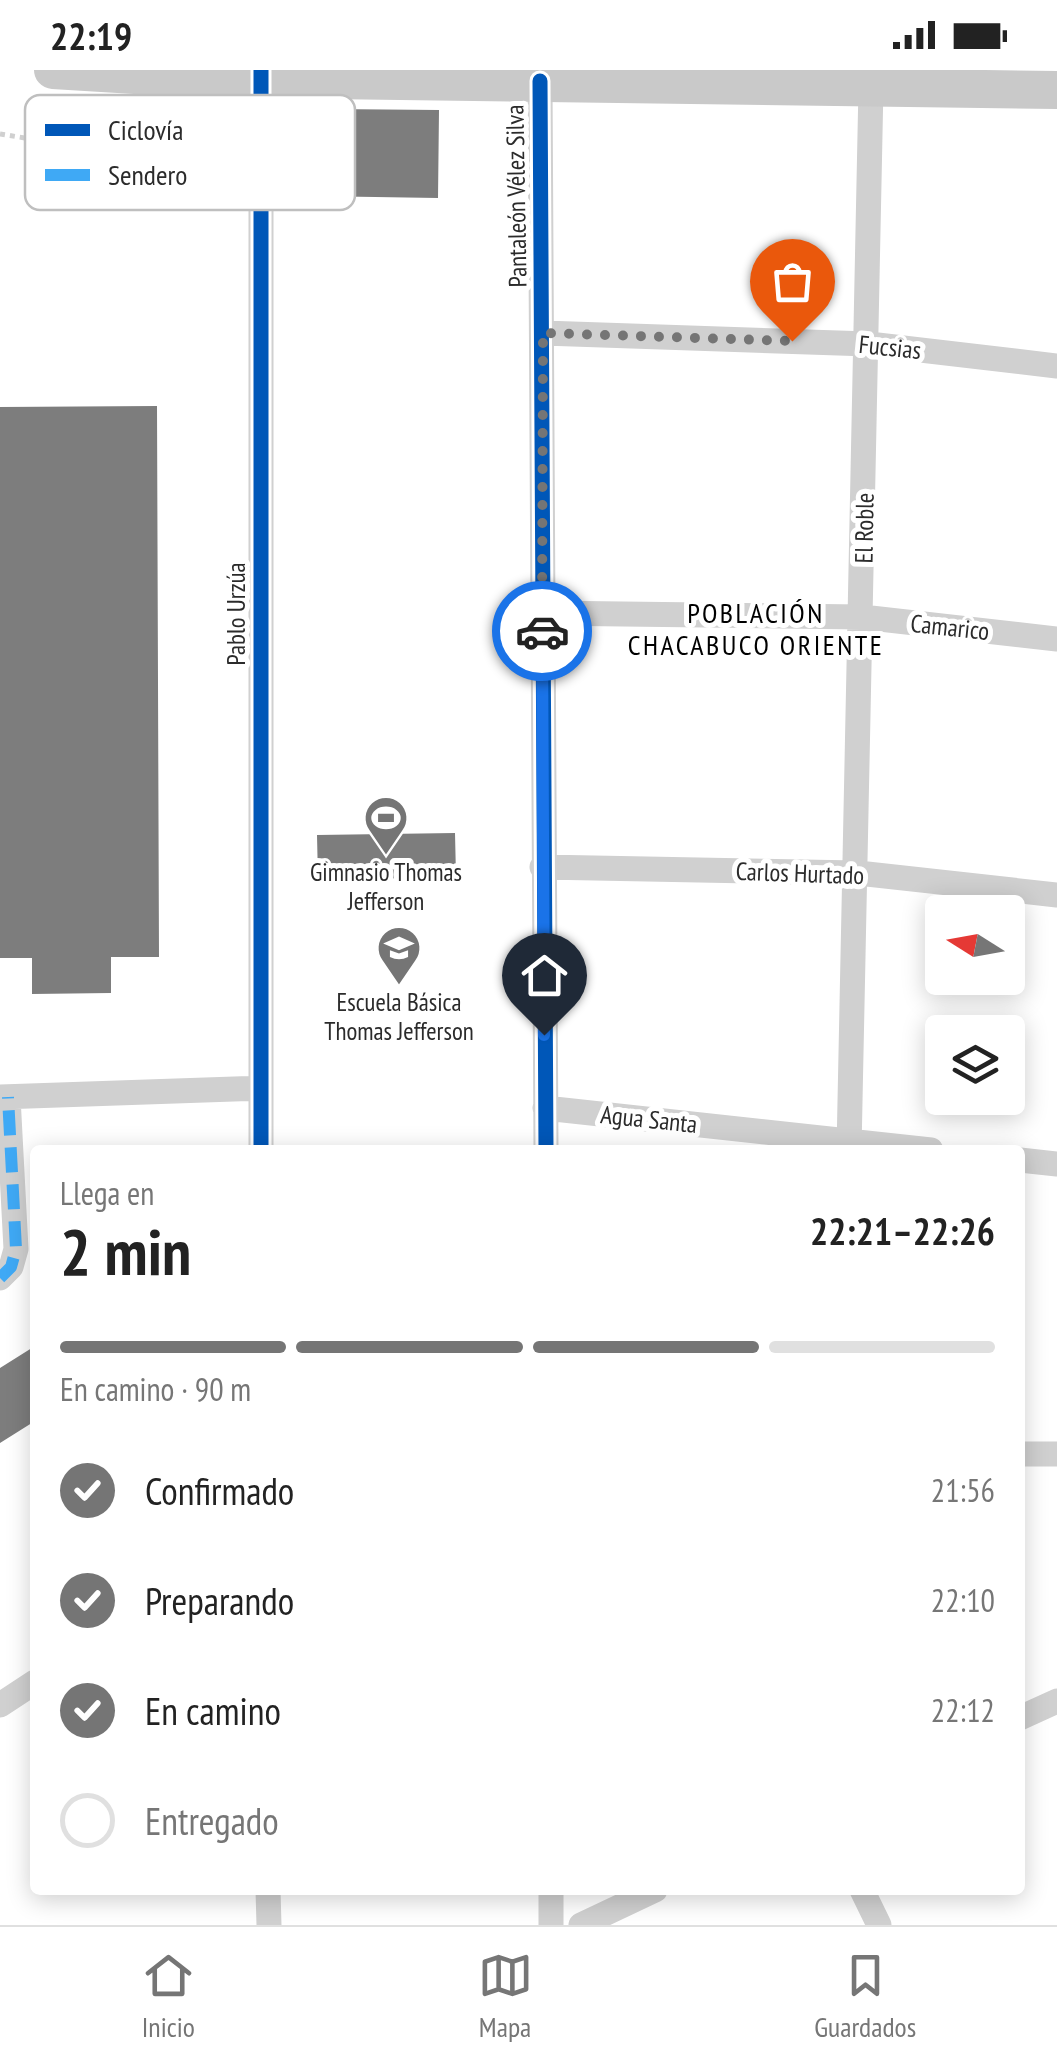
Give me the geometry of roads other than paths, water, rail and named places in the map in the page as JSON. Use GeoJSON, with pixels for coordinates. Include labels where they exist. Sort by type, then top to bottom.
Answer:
{"type":"FeatureCollection","features":[{"type":"Feature","properties":{"kind":"main road"},"geometry":{"type":"LineString","coordinates":[[53,70],[98,76],[261,74],[540,81],[850,81],[1057,90]]}},
{"type":"Feature","properties":{"kind":"street","name":"Pantaleón Vélez Silva"},"geometry":{"type":"LineString","coordinates":[[540,81],[546,1145]]}},
{"type":"Feature","properties":{"kind":"street","name":"El Roble"},"geometry":{"type":"LineString","coordinates":[[850,81],[869,344],[850,1145]]}},
{"type":"Feature","properties":{"kind":"street","name":"Pablo Urzúa"},"geometry":{"type":"LineString","coordinates":[[261,210],[261,1145]]}},
{"type":"Feature","properties":{"kind":"street","name":"Fucsias"},"geometry":{"type":"LineString","coordinates":[[543,333],[869,344],[1057,366]]}},
{"type":"Feature","properties":{"kind":"street","name":"Camarico"},"geometry":{"type":"LineString","coordinates":[[542,613],[862,618],[1057,639]]}},
{"type":"Feature","properties":{"kind":"street","name":"Carlos Hurtado"},"geometry":{"type":"LineString","coordinates":[[542,868],[858,873],[1057,895]]}},
{"type":"Feature","properties":{"kind":"street"},"geometry":{"type":"LineString","coordinates":[[0,1278],[11,1267],[16,1249],[4,1097],[260,1088]]}},
{"type":"Feature","properties":{"kind":"street","name":"Agua Santa"},"geometry":{"type":"LineString","coordinates":[[545,1108],[842,1145]]}},
{"type":"Feature","properties":{"kind":"street"},"geometry":{"type":"LineString","coordinates":[[1025,1161],[1057,1164]]}},
{"type":"Feature","properties":{"kind":"street"},"geometry":{"type":"LineString","coordinates":[[1025,1454],[1057,1454]]}},
{"type":"Feature","properties":{"kind":"street"},"geometry":{"type":"LineString","coordinates":[[0,1705],[30,1685]]}},
{"type":"Feature","properties":{"kind":"street"},"geometry":{"type":"LineString","coordinates":[[1025,1716],[1057,1700]]}},
{"type":"Feature","properties":{"kind":"street"},"geometry":{"type":"LineString","coordinates":[[268,1895],[269,1925]]}},
{"type":"Feature","properties":{"kind":"street"},"geometry":{"type":"LineString","coordinates":[[551,1895],[552,1925]]}},
{"type":"Feature","properties":{"kind":"street"},"geometry":{"type":"LineString","coordinates":[[581,1925],[644,1895]]}},
{"type":"Feature","properties":{"kind":"street"},"geometry":{"type":"LineString","coordinates":[[864,1895],[878,1925]]}},
{"type":"Feature","properties":{"kind":"place","name":"Gimnasio Thomas Jefferson"},"geometry":{"type":"Point","coordinates":[386,856]}},
{"type":"Feature","properties":{"kind":"place","name":"Escuela Básica Thomas Jefferson"},"geometry":{"type":"Point","coordinates":[399,986]}},
{"type":"Feature","properties":{"kind":"district","name":"POBLACIÓN CHACABUCO ORIENTE"},"geometry":{"type":"Point","coordinates":[756,628]}}]}
